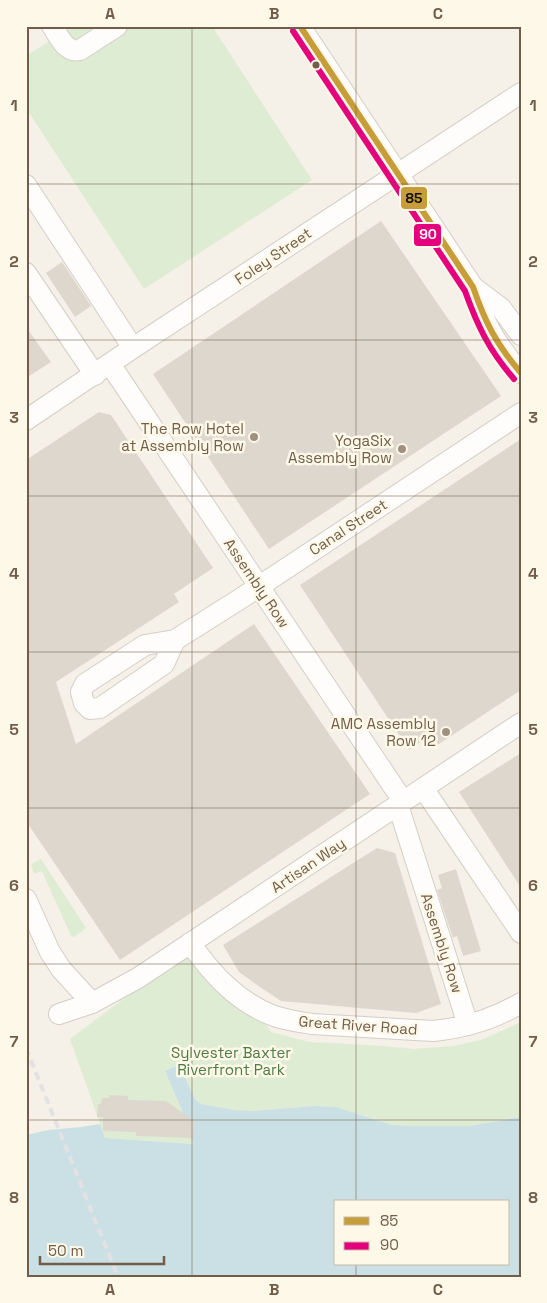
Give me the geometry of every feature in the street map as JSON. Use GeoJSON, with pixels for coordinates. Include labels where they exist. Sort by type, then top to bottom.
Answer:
{"type":"FeatureCollection","features":[{"type":"Feature","properties":{"kind":"street"},"geometry":{"type":"LineString","coordinates":[[52,26],[68,48],[75,52],[116,26]]}},
{"type":"Feature","properties":{"kind":"street"},"geometry":{"type":"LineString","coordinates":[[300,26],[473,287],[485,321],[508,357],[521,373]]}},
{"type":"Feature","properties":{"kind":"street","name":"Foley Street"},"geometry":{"type":"LineString","coordinates":[[26,420],[521,93]]}},
{"type":"Feature","properties":{"kind":"street"},"geometry":{"type":"LineString","coordinates":[[26,185],[133,348]]}},
{"type":"Feature","properties":{"kind":"street","name":"Assembly Row"},"geometry":{"type":"LineString","coordinates":[[26,273],[103,369],[259,586],[400,803],[468,1025]]}},
{"type":"Feature","properties":{"kind":"street"},"geometry":{"type":"LineString","coordinates":[[473,287],[501,308],[521,335]]}},
{"type":"Feature","properties":{"kind":"street","name":"Canal Street"},"geometry":{"type":"LineString","coordinates":[[176,640],[521,413]]}},
{"type":"Feature","properties":{"kind":"street","name":"Artisan Way"},"geometry":{"type":"LineString","coordinates":[[59,1014],[92,1003],[138,978],[521,723]]}},
{"type":"Feature","properties":{"kind":"street"},"geometry":{"type":"LineString","coordinates":[[423,788],[521,933]]}},
{"type":"Feature","properties":{"kind":"street"},"geometry":{"type":"LineString","coordinates":[[26,899],[50,952],[72,983],[92,1003]]}},
{"type":"Feature","properties":{"kind":"street","name":"Great River Road"},"geometry":{"type":"LineString","coordinates":[[190,943],[214,975],[226,987],[256,1008],[292,1021],[312,1024],[399,1029],[451,1029],[493,1017],[521,1004]]}},
{"type":"Feature","properties":{"kind":"green space"},"geometry":{"type":"Polygon","coordinates":[[[73,26],[212,26],[312,180],[144,289],[26,108],[26,56],[73,26]]]}},
{"type":"Feature","properties":{"kind":"green space"},"geometry":{"type":"Polygon","coordinates":[[[41,859],[86,928],[74,937],[71,936],[42,871],[34,874],[31,864],[41,859]]]}},
{"type":"Feature","properties":{"kind":"green space","name":"Sylvester Baxter Riverfront Park"},"geometry":{"type":"Polygon","coordinates":[[[188,957],[262,1019],[271,1032],[310,1042],[414,1049],[453,1046],[481,1040],[521,1022],[521,1117],[470,1126],[415,1126],[392,1125],[336,1107],[313,1106],[253,1111],[234,1110],[201,1104],[195,1099],[179,1065],[165,1071],[194,1144],[105,1138],[70,1039],[126,997],[188,957]]]}},
{"type":"Feature","properties":{"kind":"shaded area"},"geometry":{"type":"Polygon","coordinates":[[[179,1065],[195,1099],[201,1104],[234,1110],[253,1111],[313,1106],[336,1107],[392,1125],[415,1126],[470,1126],[521,1117],[521,1277],[26,1277],[26,1135],[48,1130],[100,1124],[105,1138],[193,1144],[181,1108],[165,1071],[179,1065]]]}},
{"type":"Feature","properties":{"kind":"building"},"geometry":{"type":"Polygon","coordinates":[[[381,221],[501,396],[269,549],[153,374],[381,221]]]}},
{"type":"Feature","properties":{"kind":"building"},"geometry":{"type":"Polygon","coordinates":[[[62,262],[91,306],[75,317],[46,273],[62,262]]]}},
{"type":"Feature","properties":{"kind":"building"},"geometry":{"type":"Polygon","coordinates":[[[26,327],[51,362],[26,378],[26,327]]]}},
{"type":"Feature","properties":{"kind":"building"},"geometry":{"type":"Polygon","coordinates":[[[99,412],[111,415],[213,568],[174,594],[179,602],[56,682],[76,744],[254,624],[370,794],[120,960],[26,821],[26,460],[99,412]]]}},
{"type":"Feature","properties":{"kind":"building"},"geometry":{"type":"Polygon","coordinates":[[[521,439],[521,690],[436,746],[429,736],[409,750],[300,585],[521,439]]]}},
{"type":"Feature","properties":{"kind":"building"},"geometry":{"type":"Polygon","coordinates":[[[521,753],[521,888],[459,792],[521,753]]]}},
{"type":"Feature","properties":{"kind":"building"},"geometry":{"type":"Polygon","coordinates":[[[377,848],[395,853],[441,1004],[416,1013],[281,1001],[239,972],[223,945],[377,848]]]}},
{"type":"Feature","properties":{"kind":"building"},"geometry":{"type":"Polygon","coordinates":[[[456,869],[481,951],[463,956],[457,936],[453,938],[437,890],[442,888],[438,875],[456,869]]]}},
{"type":"Feature","properties":{"kind":"building"},"geometry":{"type":"Polygon","coordinates":[[[109,1095],[128,1096],[128,1100],[166,1101],[194,1121],[193,1138],[136,1136],[136,1132],[103,1131],[103,1117],[97,1117],[98,1104],[101,1104],[102,1098],[109,1098],[109,1095]]]}},
{"type":"Feature","properties":{"kind":"railway"},"geometry":{"type":"LineString","coordinates":[[26,1048],[118,1277]]}},
{"type":"Feature","properties":{"kind":"transit line","name":"85"},"geometry":{"type":"LineString","coordinates":[[300,26],[473,287],[492,332],[521,373]]}},
{"type":"Feature","properties":{"kind":"transit line","name":"90"},"geometry":{"type":"LineString","coordinates":[[293,31],[465,291],[485,338],[514,379]]}},
{"type":"Feature","properties":{"kind":"place","name":"The Row Hotel at Assembly Row"},"geometry":{"type":"Point","coordinates":[254,437]}},
{"type":"Feature","properties":{"kind":"place","name":"YogaSix Assembly Row"},"geometry":{"type":"Point","coordinates":[402,449]}},
{"type":"Feature","properties":{"kind":"place","name":"AMC Assembly Row 12"},"geometry":{"type":"Point","coordinates":[446,732]}}]}
